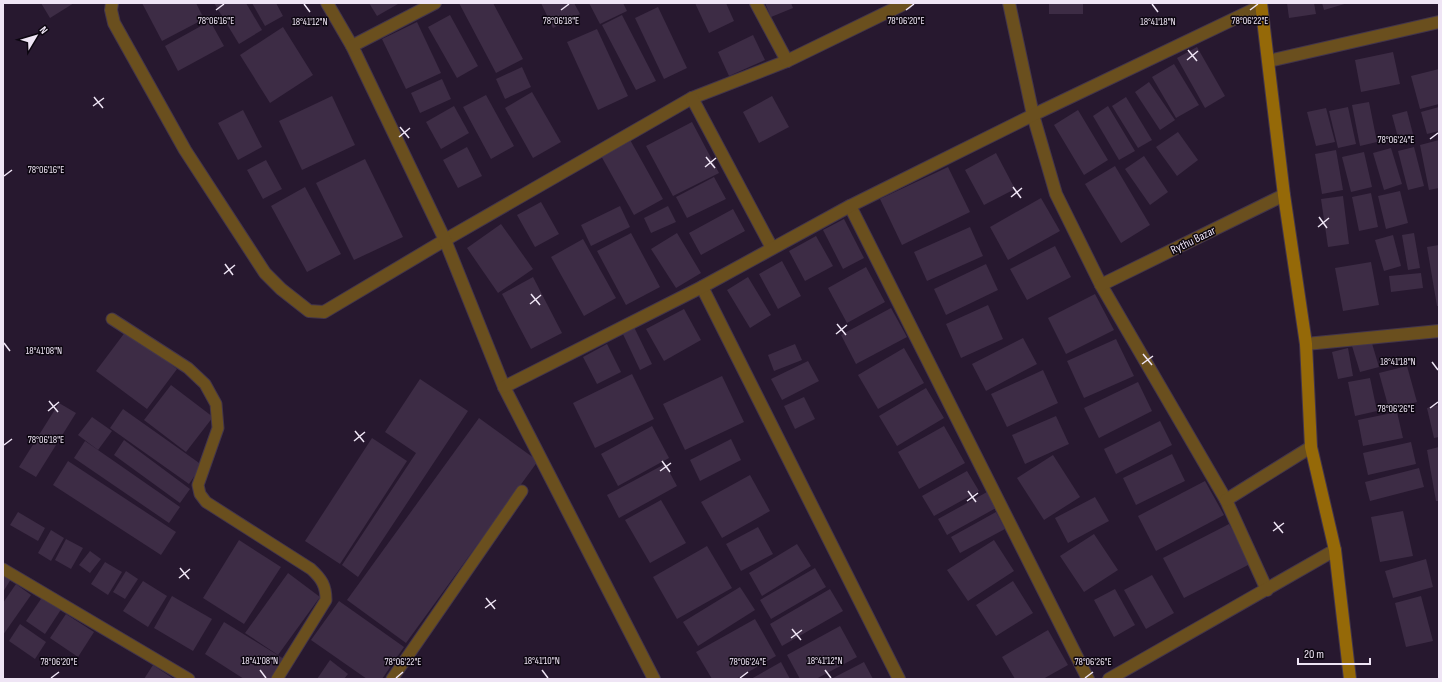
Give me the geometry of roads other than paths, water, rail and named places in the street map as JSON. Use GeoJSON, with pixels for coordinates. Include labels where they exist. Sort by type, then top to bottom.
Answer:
{"type":"FeatureCollection","features":[{"type":"Feature","properties":{"kind":"main road"},"geometry":{"type":"LineString","coordinates":[[1261,5],[1284,196],[1306,344],[1311,446],[1335,550],[1350,679]]}},
{"type":"Feature","properties":{"kind":"street"},"geometry":{"type":"LineString","coordinates":[[112,3],[111,10],[114,23],[185,150],[265,273],[281,289],[309,311],[324,312],[445,240],[692,98],[787,61],[906,3]]}},
{"type":"Feature","properties":{"kind":"street"},"geometry":{"type":"LineString","coordinates":[[327,3],[352,46],[445,240],[504,387],[654,679]]}},
{"type":"Feature","properties":{"kind":"street"},"geometry":{"type":"LineString","coordinates":[[352,46],[435,3]]}},
{"type":"Feature","properties":{"kind":"street"},"geometry":{"type":"LineString","coordinates":[[756,3],[787,61]]}},
{"type":"Feature","properties":{"kind":"street"},"geometry":{"type":"LineString","coordinates":[[1010,3],[1033,115],[1056,194],[1101,285],[1226,500],[1267,590]]}},
{"type":"Feature","properties":{"kind":"street"},"geometry":{"type":"LineString","coordinates":[[504,387],[702,287],[850,206],[1033,115],[1261,5]]}},
{"type":"Feature","properties":{"kind":"street"},"geometry":{"type":"LineString","coordinates":[[1268,61],[1439,22]]}},
{"type":"Feature","properties":{"kind":"street"},"geometry":{"type":"LineString","coordinates":[[692,98],[772,248]]}},
{"type":"Feature","properties":{"kind":"street","name":"Rythu Bazar"},"geometry":{"type":"LineString","coordinates":[[1101,285],[1284,196]]}},
{"type":"Feature","properties":{"kind":"street"},"geometry":{"type":"LineString","coordinates":[[850,206],[1088,679]]}},
{"type":"Feature","properties":{"kind":"street"},"geometry":{"type":"LineString","coordinates":[[702,287],[899,679]]}},
{"type":"Feature","properties":{"kind":"street"},"geometry":{"type":"LineString","coordinates":[[1306,344],[1439,331]]}},
{"type":"Feature","properties":{"kind":"street"},"geometry":{"type":"LineString","coordinates":[[1226,500],[1311,446]]}},
{"type":"Feature","properties":{"kind":"street"},"geometry":{"type":"LineString","coordinates":[[1109,679],[1335,550]]}},
{"type":"Feature","properties":{"kind":"lane"},"geometry":{"type":"LineString","coordinates":[[112,319],[188,368],[205,384],[216,404],[218,428],[198,485],[200,494],[206,502],[311,569],[321,578],[326,588],[326,600],[277,679]]}},
{"type":"Feature","properties":{"kind":"lane"},"geometry":{"type":"LineString","coordinates":[[392,679],[522,491]]}},
{"type":"Feature","properties":{"kind":"lane"},"geometry":{"type":"LineString","coordinates":[[3,569],[189,679]]}}]}
